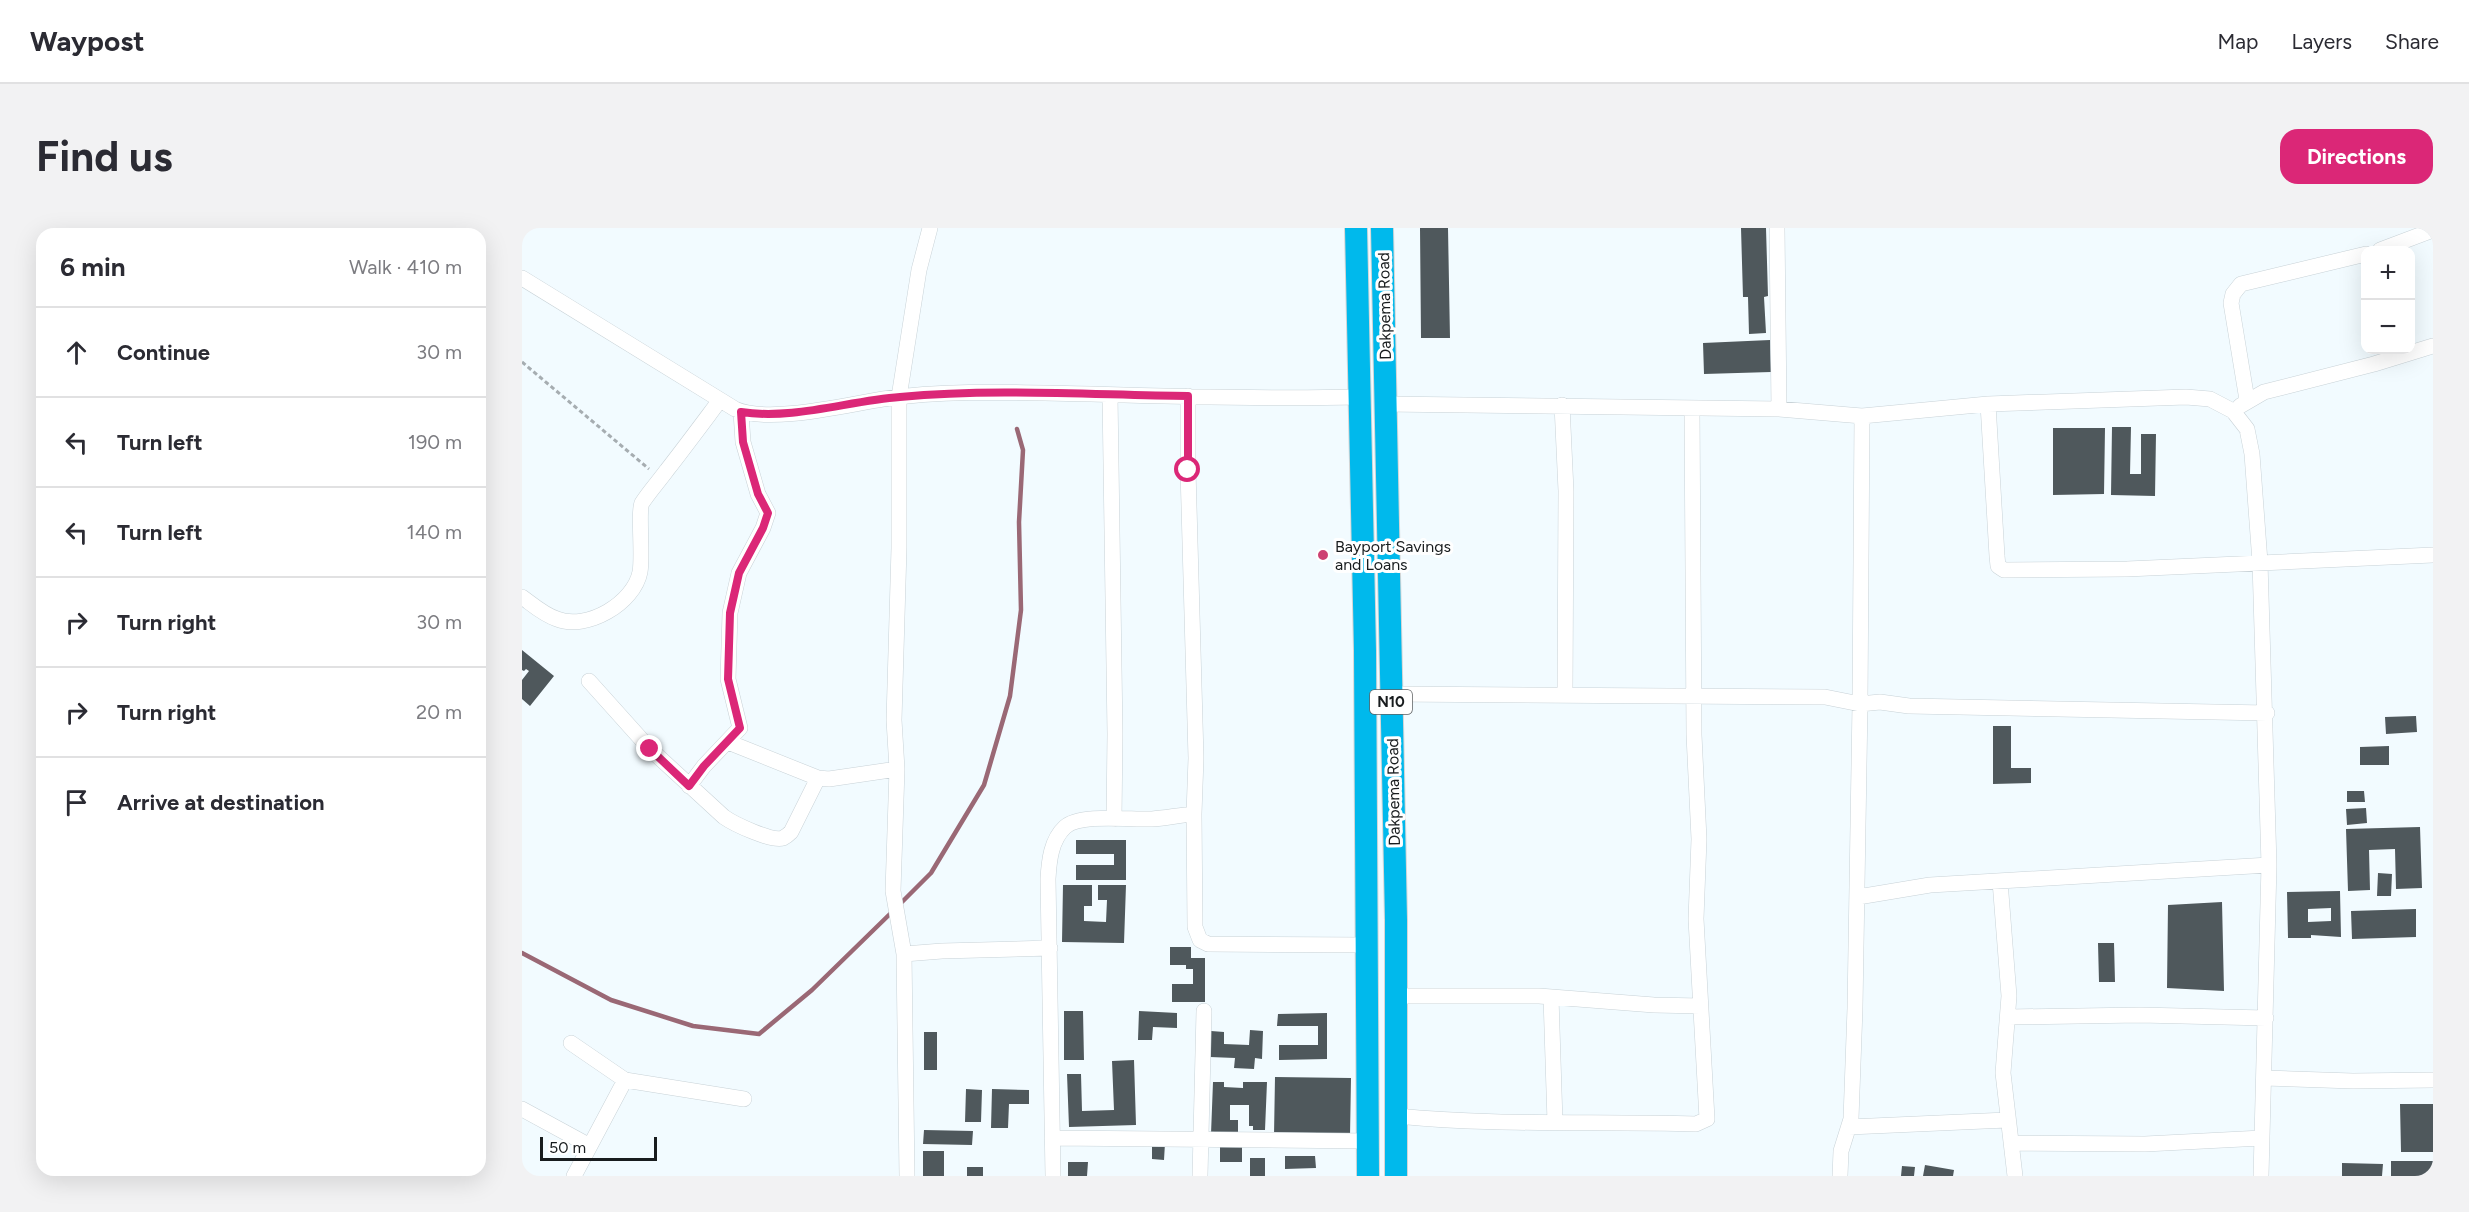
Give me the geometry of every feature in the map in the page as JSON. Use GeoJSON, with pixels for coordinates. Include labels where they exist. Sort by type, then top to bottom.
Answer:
{"type":"FeatureCollection","features":[{"type":"Feature","properties":{"kind":"highway","name":"Dakpema Road"},"geometry":{"type":"LineString","coordinates":[[1356,228],[1368,945],[1368,1176]]}},
{"type":"Feature","properties":{"kind":"highway","name":"Dakpema Road"},"geometry":{"type":"LineString","coordinates":[[1382,228],[1397,996],[1396,1176]]}},
{"type":"Feature","properties":{"kind":"street"},"geometry":{"type":"LineString","coordinates":[[908,1176],[904,954],[893,891],[897,769],[894,720],[899,579],[899,397],[919,270],[930,228]]}},
{"type":"Feature","properties":{"kind":"street"},"geometry":{"type":"LineString","coordinates":[[1777,228],[1779,409]]}},
{"type":"Feature","properties":{"kind":"street"},"geometry":{"type":"LineString","coordinates":[[2391,246],[2433,230]]}},
{"type":"Feature","properties":{"kind":"street"},"geometry":{"type":"LineString","coordinates":[[2247,400],[2231,303],[2236,288],[2241,284],[2361,255]]}},
{"type":"Feature","properties":{"kind":"street"},"geometry":{"type":"LineString","coordinates":[[522,278],[741,412],[771,415],[899,397],[964,394],[1274,399],[1359,398]]}},
{"type":"Feature","properties":{"kind":"street"},"geometry":{"type":"LineString","coordinates":[[2233,411],[2247,400],[2264,392],[2374,364],[2433,346]]}},
{"type":"Feature","properties":{"kind":"street"},"geometry":{"type":"LineString","coordinates":[[1110,395],[1115,734],[1114,819]]}},
{"type":"Feature","properties":{"kind":"street"},"geometry":{"type":"LineString","coordinates":[[1188,396],[1197,769],[1194,814],[1195,927],[1200,940],[1208,945],[1368,945]]}},
{"type":"Feature","properties":{"kind":"street"},"geometry":{"type":"LineString","coordinates":[[1385,404],[1779,409],[1862,416],[1988,404],[2186,397],[2210,399],[2233,411],[2247,429],[2252,454],[2260,562],[2266,713],[2269,866],[2261,1176]]}},
{"type":"Feature","properties":{"kind":"street"},"geometry":{"type":"LineString","coordinates":[[522,597],[558,620],[568,621],[591,619],[617,605],[638,582],[643,542],[640,508],[720,400]]}},
{"type":"Feature","properties":{"kind":"street"},"geometry":{"type":"LineString","coordinates":[[1988,404],[1997,556],[1998,566],[2004,570],[2127,569],[2433,555]]}},
{"type":"Feature","properties":{"kind":"street"},"geometry":{"type":"LineString","coordinates":[[1563,405],[1566,491],[1565,694]]}},
{"type":"Feature","properties":{"kind":"street"},"geometry":{"type":"LineString","coordinates":[[1397,1116],[1454,1122],[1696,1124],[1707,1119],[1696,919],[1699,839],[1694,735],[1692,409]]}},
{"type":"Feature","properties":{"kind":"street"},"geometry":{"type":"LineString","coordinates":[[689,786],[740,726],[727,671],[732,595],[739,573],[768,518],[767,508],[758,494],[743,442],[741,412]]}},
{"type":"Feature","properties":{"kind":"street"},"geometry":{"type":"LineString","coordinates":[[1840,1176],[1841,1151],[1851,1119],[1858,897],[1862,416]]}},
{"type":"Feature","properties":{"kind":"street"},"geometry":{"type":"LineString","coordinates":[[589,681],[650,749],[689,786],[736,825],[777,838],[784,838],[791,832],[818,778]]}},
{"type":"Feature","properties":{"kind":"street"},"geometry":{"type":"LineString","coordinates":[[1391,694],[1824,696],[1860,704],[1880,702],[1909,706],[2266,713]]}},
{"type":"Feature","properties":{"kind":"street"},"geometry":{"type":"LineString","coordinates":[[728,742],[818,778],[829,779],[897,769]]}},
{"type":"Feature","properties":{"kind":"street"},"geometry":{"type":"LineString","coordinates":[[1053,1176],[1049,859],[1056,840],[1065,827],[1078,821],[1154,819],[1194,814]]}},
{"type":"Feature","properties":{"kind":"street"},"geometry":{"type":"LineString","coordinates":[[1858,897],[1930,885],[2269,866]]}},
{"type":"Feature","properties":{"kind":"street"},"geometry":{"type":"LineString","coordinates":[[2000,881],[2006,939],[2009,1017],[2003,1073],[2015,1176]]}},
{"type":"Feature","properties":{"kind":"street"},"geometry":{"type":"LineString","coordinates":[[904,954],[1050,948]]}},
{"type":"Feature","properties":{"kind":"street"},"geometry":{"type":"LineString","coordinates":[[1397,996],[1551,997],[1700,1006]]}},
{"type":"Feature","properties":{"kind":"street"},"geometry":{"type":"LineString","coordinates":[[1551,997],[1555,1122]]}},
{"type":"Feature","properties":{"kind":"street"},"geometry":{"type":"LineString","coordinates":[[1200,1176],[1204,1011]]}},
{"type":"Feature","properties":{"kind":"street"},"geometry":{"type":"LineString","coordinates":[[2009,1017],[2140,1015],[2266,1018]]}},
{"type":"Feature","properties":{"kind":"street"},"geometry":{"type":"LineString","coordinates":[[571,1043],[626,1080],[744,1099]]}},
{"type":"Feature","properties":{"kind":"street"},"geometry":{"type":"LineString","coordinates":[[2264,1078],[2352,1081],[2433,1080]]}},
{"type":"Feature","properties":{"kind":"street"},"geometry":{"type":"LineString","coordinates":[[574,1176],[626,1080]]}},
{"type":"Feature","properties":{"kind":"street"},"geometry":{"type":"LineString","coordinates":[[522,1109],[590,1146]]}},
{"type":"Feature","properties":{"kind":"street"},"geometry":{"type":"LineString","coordinates":[[1849,1127],[2007,1120]]}},
{"type":"Feature","properties":{"kind":"street"},"geometry":{"type":"LineString","coordinates":[[1052,1138],[1368,1141]]}},
{"type":"Feature","properties":{"kind":"street"},"geometry":{"type":"LineString","coordinates":[[2011,1143],[2145,1144],[2262,1138]]}},
{"type":"Feature","properties":{"kind":"path"},"geometry":{"type":"LineString","coordinates":[[522,362],[661,479]]}},
{"type":"Feature","properties":{"kind":"building"},"geometry":{"type":"Polygon","coordinates":[[[1420,228],[1448,228],[1450,338],[1421,338],[1420,228]]]}},
{"type":"Feature","properties":{"kind":"building"},"geometry":{"type":"Polygon","coordinates":[[[1741,228],[1766,228],[1768,296],[1764,297],[1766,333],[1749,334],[1748,297],[1743,297],[1741,228]]]}},
{"type":"Feature","properties":{"kind":"building"},"geometry":{"type":"Polygon","coordinates":[[[1770,340],[1771,372],[1704,374],[1703,343],[1770,340]]]}},
{"type":"Feature","properties":{"kind":"building"},"geometry":{"type":"Polygon","coordinates":[[[2112,427],[2131,427],[2130,474],[2141,474],[2141,434],[2156,434],[2155,496],[2111,495],[2112,427]]]}},
{"type":"Feature","properties":{"kind":"building"},"geometry":{"type":"Polygon","coordinates":[[[2053,428],[2105,428],[2104,494],[2053,495],[2053,428]]]}},
{"type":"Feature","properties":{"kind":"building"},"geometry":{"type":"Polygon","coordinates":[[[522,650],[554,676],[530,706],[522,699],[522,680],[529,671],[522,670],[522,650]]]}},
{"type":"Feature","properties":{"kind":"building"},"geometry":{"type":"Polygon","coordinates":[[[2416,716],[2417,732],[2386,734],[2385,717],[2416,716]]]}},
{"type":"Feature","properties":{"kind":"building"},"geometry":{"type":"Polygon","coordinates":[[[1993,726],[2011,726],[2011,768],[2031,768],[2031,783],[1993,784],[1993,726]]]}},
{"type":"Feature","properties":{"kind":"building"},"geometry":{"type":"Polygon","coordinates":[[[2389,746],[2389,765],[2360,765],[2360,747],[2389,746]]]}},
{"type":"Feature","properties":{"kind":"building"},"geometry":{"type":"Polygon","coordinates":[[[2347,791],[2364,791],[2365,802],[2347,802],[2347,791]]]}},
{"type":"Feature","properties":{"kind":"building"},"geometry":{"type":"Polygon","coordinates":[[[2366,808],[2367,823],[2347,825],[2346,809],[2366,808]]]}},
{"type":"Feature","properties":{"kind":"building"},"geometry":{"type":"Polygon","coordinates":[[[2420,827],[2422,888],[2396,889],[2395,849],[2369,850],[2370,890],[2348,891],[2346,829],[2420,827]]]}},
{"type":"Feature","properties":{"kind":"building"},"geometry":{"type":"Polygon","coordinates":[[[1076,840],[1126,840],[1126,880],[1076,880],[1076,865],[1114,865],[1114,854],[1076,854],[1076,840]]]}},
{"type":"Feature","properties":{"kind":"building"},"geometry":{"type":"Polygon","coordinates":[[[2378,873],[2392,874],[2391,896],[2377,896],[2378,873]]]}},
{"type":"Feature","properties":{"kind":"building"},"geometry":{"type":"Polygon","coordinates":[[[1063,885],[1092,885],[1092,906],[1084,906],[1084,921],[1106,922],[1107,900],[1098,900],[1098,885],[1126,885],[1124,943],[1062,942],[1063,885]]]}},
{"type":"Feature","properties":{"kind":"building"},"geometry":{"type":"Polygon","coordinates":[[[2340,891],[2341,937],[2311,935],[2311,938],[2288,938],[2287,892],[2340,891]],[[2331,908],[2308,909],[2308,922],[2331,921],[2331,908]]]}},
{"type":"Feature","properties":{"kind":"building"},"geometry":{"type":"Polygon","coordinates":[[[2222,902],[2224,991],[2167,988],[2168,905],[2222,902]]]}},
{"type":"Feature","properties":{"kind":"building"},"geometry":{"type":"Polygon","coordinates":[[[2416,909],[2416,937],[2352,939],[2351,911],[2416,909]]]}},
{"type":"Feature","properties":{"kind":"building"},"geometry":{"type":"Polygon","coordinates":[[[2098,943],[2114,943],[2115,982],[2099,982],[2098,943]]]}},
{"type":"Feature","properties":{"kind":"building"},"geometry":{"type":"Polygon","coordinates":[[[1170,947],[1191,947],[1191,958],[1205,958],[1205,1002],[1172,1002],[1172,984],[1193,984],[1193,969],[1186,969],[1186,965],[1170,965],[1170,947]]]}},
{"type":"Feature","properties":{"kind":"building"},"geometry":{"type":"Polygon","coordinates":[[[1064,1011],[1083,1011],[1084,1060],[1064,1060],[1064,1011]]]}},
{"type":"Feature","properties":{"kind":"building"},"geometry":{"type":"Polygon","coordinates":[[[1139,1011],[1177,1013],[1177,1028],[1153,1027],[1152,1040],[1138,1040],[1139,1011]]]}},
{"type":"Feature","properties":{"kind":"building"},"geometry":{"type":"Polygon","coordinates":[[[1327,1013],[1327,1059],[1279,1060],[1279,1045],[1318,1045],[1318,1026],[1277,1026],[1278,1014],[1327,1013]]]}},
{"type":"Feature","properties":{"kind":"building"},"geometry":{"type":"Polygon","coordinates":[[[1250,1030],[1263,1031],[1262,1059],[1255,1058],[1254,1069],[1234,1068],[1235,1058],[1210,1057],[1211,1031],[1224,1032],[1224,1044],[1249,1045],[1250,1030]]]}},
{"type":"Feature","properties":{"kind":"building"},"geometry":{"type":"Polygon","coordinates":[[[924,1032],[937,1032],[937,1070],[924,1070],[924,1032]]]}},
{"type":"Feature","properties":{"kind":"building"},"geometry":{"type":"Polygon","coordinates":[[[1134,1060],[1136,1125],[1069,1127],[1067,1074],[1081,1074],[1082,1111],[1114,1110],[1112,1061],[1134,1060]]]}},
{"type":"Feature","properties":{"kind":"building"},"geometry":{"type":"Polygon","coordinates":[[[1275,1077],[1351,1078],[1350,1136],[1274,1135],[1275,1077]]]}},
{"type":"Feature","properties":{"kind":"building"},"geometry":{"type":"Polygon","coordinates":[[[1213,1082],[1224,1082],[1224,1087],[1243,1088],[1243,1082],[1267,1082],[1265,1130],[1253,1130],[1253,1126],[1249,1126],[1249,1105],[1230,1105],[1230,1120],[1238,1120],[1238,1135],[1211,1134],[1213,1082]]]}},
{"type":"Feature","properties":{"kind":"building"},"geometry":{"type":"Polygon","coordinates":[[[966,1089],[982,1090],[981,1122],[965,1122],[966,1089]]]}},
{"type":"Feature","properties":{"kind":"building"},"geometry":{"type":"Polygon","coordinates":[[[992,1089],[1029,1090],[1029,1104],[1009,1104],[1008,1128],[991,1128],[992,1089]]]}},
{"type":"Feature","properties":{"kind":"building"},"geometry":{"type":"Polygon","coordinates":[[[2400,1104],[2433,1104],[2433,1152],[2401,1152],[2400,1104]]]}},
{"type":"Feature","properties":{"kind":"building"},"geometry":{"type":"Polygon","coordinates":[[[924,1130],[973,1131],[972,1145],[923,1144],[924,1130]]]}},
{"type":"Feature","properties":{"kind":"building"},"geometry":{"type":"Polygon","coordinates":[[[1152,1143],[1165,1143],[1164,1160],[1152,1159],[1152,1143]]]}},
{"type":"Feature","properties":{"kind":"building"},"geometry":{"type":"Polygon","coordinates":[[[1220,1146],[1242,1147],[1242,1162],[1220,1162],[1220,1146]]]}},
{"type":"Feature","properties":{"kind":"building"},"geometry":{"type":"Polygon","coordinates":[[[923,1151],[944,1151],[944,1176],[923,1176],[923,1151]]]}},
{"type":"Feature","properties":{"kind":"building"},"geometry":{"type":"Polygon","coordinates":[[[1285,1156],[1315,1156],[1316,1168],[1285,1169],[1285,1156]]]}},
{"type":"Feature","properties":{"kind":"building"},"geometry":{"type":"Polygon","coordinates":[[[1250,1158],[1265,1158],[1265,1176],[1250,1176],[1250,1158]]]}},
{"type":"Feature","properties":{"kind":"building"},"geometry":{"type":"Polygon","coordinates":[[[2391,1161],[2433,1161],[2433,1176],[2391,1176],[2391,1161]]]}},
{"type":"Feature","properties":{"kind":"building"},"geometry":{"type":"Polygon","coordinates":[[[1068,1162],[1088,1162],[1087,1176],[1068,1176],[1068,1162]]]}},
{"type":"Feature","properties":{"kind":"building"},"geometry":{"type":"Polygon","coordinates":[[[2342,1163],[2383,1164],[2382,1176],[2342,1176],[2342,1163]]]}},
{"type":"Feature","properties":{"kind":"building"},"geometry":{"type":"Polygon","coordinates":[[[1925,1165],[1954,1170],[1953,1176],[1923,1176],[1925,1165]]]}},
{"type":"Feature","properties":{"kind":"building"},"geometry":{"type":"Polygon","coordinates":[[[1902,1166],[1915,1167],[1914,1176],[1901,1176],[1902,1166]]]}},
{"type":"Feature","properties":{"kind":"building"},"geometry":{"type":"Polygon","coordinates":[[[967,1167],[983,1167],[983,1176],[967,1176],[967,1167]]]}},
{"type":"Feature","properties":{"kind":"waterway"},"geometry":{"type":"LineString","coordinates":[[900,904],[931,873],[984,785],[1010,696],[1021,610],[1019,522],[1023,450],[1017,429]]}},
{"type":"Feature","properties":{"kind":"waterway"},"geometry":{"type":"LineString","coordinates":[[522,953],[611,1000],[693,1026],[759,1034],[812,990],[892,912]]}},
{"type":"Feature","properties":{"kind":"place","name":"Bayport Savings and Loans"},"geometry":{"type":"Point","coordinates":[1323,555]}},
{"type":"Feature","properties":{"kind":"route"},"geometry":{"type":"LineString","coordinates":[[650,749],[689,786],[704,766],[740,728],[728,679],[727,645],[732,595],[739,573],[768,518],[767,508],[758,494],[743,442],[741,412],[771,415],[899,397],[964,394],[1188,396],[1188,470]]}}]}
